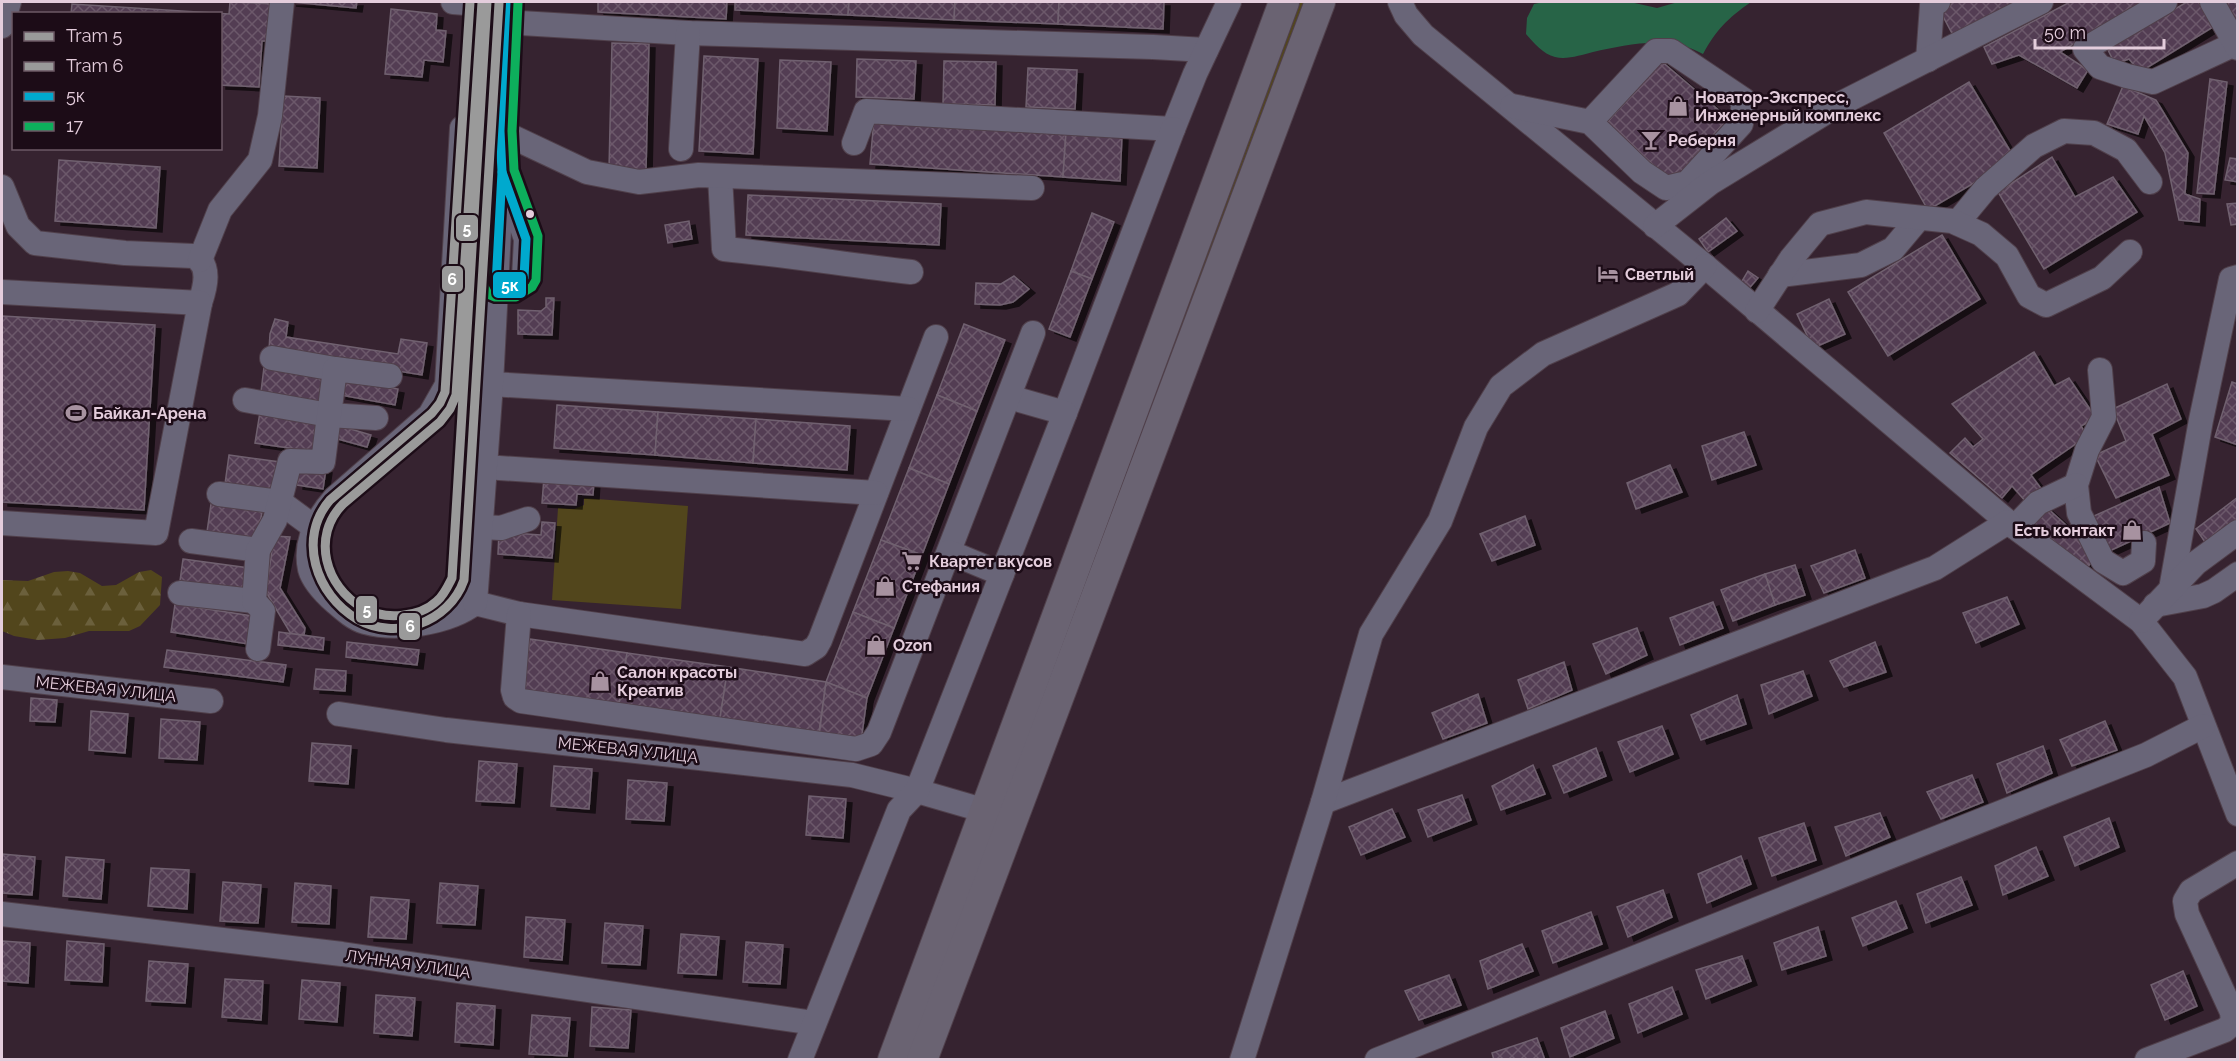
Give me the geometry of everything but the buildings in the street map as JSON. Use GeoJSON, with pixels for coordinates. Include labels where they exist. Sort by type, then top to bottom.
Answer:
{"type":"FeatureCollection","features":[{"type":"Feature","properties":{"kind":"main road"},"geometry":{"type":"LineString","coordinates":[[904,1058],[986,812],[1284,2]]}},
{"type":"Feature","properties":{"kind":"main road"},"geometry":{"type":"LineString","coordinates":[[904,1058],[1106,574],[1320,2]]}},
{"type":"Feature","properties":{"kind":"street"},"geometry":{"type":"LineString","coordinates":[[2,26],[9,2]]}},
{"type":"Feature","properties":{"kind":"street"},"geometry":{"type":"LineString","coordinates":[[200,260],[220,210],[260,160],[270,116],[282,2]]}},
{"type":"Feature","properties":{"kind":"street"},"geometry":{"type":"LineString","coordinates":[[453,2],[688,33],[1141,46],[1206,50]]}},
{"type":"Feature","properties":{"kind":"street"},"geometry":{"type":"LineString","coordinates":[[800,1059],[899,810],[917,791],[1173,129],[1229,2]]}},
{"type":"Feature","properties":{"kind":"street"},"geometry":{"type":"LineString","coordinates":[[1400,2],[1406,15],[1423,35],[1705,266],[2012,525],[2155,605],[2203,596],[2238,574]]}},
{"type":"Feature","properties":{"kind":"street"},"geometry":{"type":"LineString","coordinates":[[1928,60],[1932,5],[1938,2]]}},
{"type":"Feature","properties":{"kind":"street"},"geometry":{"type":"LineString","coordinates":[[1655,226],[1710,183],[1826,112],[2041,2]]}},
{"type":"Feature","properties":{"kind":"street"},"geometry":{"type":"LineString","coordinates":[[2165,2],[2085,49],[2100,67],[2153,82],[2236,46],[2212,2]]}},
{"type":"Feature","properties":{"kind":"street"},"geometry":{"type":"LineString","coordinates":[[506,10],[500,130],[502,172],[475,603],[462,613],[395,627],[363,622],[344,610],[325,593],[310,570],[310,548],[314,527],[323,511],[335,498],[430,416],[447,385],[462,128],[500,130],[586,172],[639,182],[699,175],[1032,188]]}},
{"type":"Feature","properties":{"kind":"street"},"geometry":{"type":"LineString","coordinates":[[681,149],[688,33]]}},
{"type":"Feature","properties":{"kind":"street"},"geometry":{"type":"LineString","coordinates":[[1509,106],[1590,122],[1642,172],[1666,188],[1687,183],[1741,124],[1744,100],[1671,51],[1656,51],[1590,122]]}},
{"type":"Feature","properties":{"kind":"street"},"geometry":{"type":"LineString","coordinates":[[854,143],[866,111],[1173,129]]}},
{"type":"Feature","properties":{"kind":"street"},"geometry":{"type":"LineString","coordinates":[[1957,223],[1986,188],[2034,146],[2064,131],[2094,133],[2126,150],[2150,182]]}},
{"type":"Feature","properties":{"kind":"street"},"geometry":{"type":"LineString","coordinates":[[720,176],[724,249],[785,255],[830,264],[911,272]]}},
{"type":"Feature","properties":{"kind":"street"},"geometry":{"type":"LineString","coordinates":[[2,187],[18,226],[35,243],[125,253],[193,256],[200,260],[204,267],[205,287],[156,533],[2,524]]}},
{"type":"Feature","properties":{"kind":"street"},"geometry":{"type":"LineString","coordinates":[[1757,310],[1780,275],[1820,224],[1866,212],[1952,221],[1981,234],[2007,256],[2029,296],[2046,305],[2102,278],[2130,252]]}},
{"type":"Feature","properties":{"kind":"street"},"geometry":{"type":"LineString","coordinates":[[1780,275],[1861,265],[1893,249],[1919,218]]}},
{"type":"Feature","properties":{"kind":"street"},"geometry":{"type":"LineString","coordinates":[[1242,1059],[1323,802],[1371,634],[1440,521],[1476,428],[1501,386],[1544,354],[1678,294],[1705,266]]}},
{"type":"Feature","properties":{"kind":"street"},"geometry":{"type":"LineString","coordinates":[[2238,277],[2231,279],[2200,420],[2155,605],[2186,677],[2238,814]]}},
{"type":"Feature","properties":{"kind":"street"},"geometry":{"type":"LineString","coordinates":[[2,292],[200,303]]}},
{"type":"Feature","properties":{"kind":"street"},"geometry":{"type":"LineString","coordinates":[[519,615],[513,690],[518,700],[856,749],[871,744],[879,732],[1033,333]]}},
{"type":"Feature","properties":{"kind":"street"},"geometry":{"type":"LineString","coordinates":[[475,603],[519,615],[805,654],[816,647],[820,640],[936,337]]}},
{"type":"Feature","properties":{"kind":"street"},"geometry":{"type":"LineString","coordinates":[[272,358],[390,376]]}},
{"type":"Feature","properties":{"kind":"street"},"geometry":{"type":"LineString","coordinates":[[254,601],[258,550],[275,520],[291,461],[322,462],[335,369]]}},
{"type":"Feature","properties":{"kind":"street"},"geometry":{"type":"LineString","coordinates":[[2100,370],[2104,417],[2087,450],[2076,485],[2079,513],[2103,561],[2124,573],[2143,561],[2144,543]]}},
{"type":"Feature","properties":{"kind":"street"},"geometry":{"type":"LineString","coordinates":[[490,384],[908,409]]}},
{"type":"Feature","properties":{"kind":"street"},"geometry":{"type":"LineString","coordinates":[[1009,397],[1065,413]]}},
{"type":"Feature","properties":{"kind":"street"},"geometry":{"type":"LineString","coordinates":[[245,400],[329,415],[376,418]]}},
{"type":"Feature","properties":{"kind":"street"},"geometry":{"type":"LineString","coordinates":[[485,467],[876,493]]}},
{"type":"Feature","properties":{"kind":"street"},"geometry":{"type":"LineString","coordinates":[[1323,802],[1935,568],[2012,525],[2038,503],[2076,485]]}},
{"type":"Feature","properties":{"kind":"street"},"geometry":{"type":"LineString","coordinates":[[219,494],[280,502],[314,527]]}},
{"type":"Feature","properties":{"kind":"street"},"geometry":{"type":"LineString","coordinates":[[481,527],[501,528],[528,519]]}},
{"type":"Feature","properties":{"kind":"street"},"geometry":{"type":"LineString","coordinates":[[2155,605],[2196,563],[2238,532]]}},
{"type":"Feature","properties":{"kind":"street"},"geometry":{"type":"LineString","coordinates":[[191,541],[258,550]]}},
{"type":"Feature","properties":{"kind":"street"},"geometry":{"type":"LineString","coordinates":[[949,552],[1002,574]]}},
{"type":"Feature","properties":{"kind":"street"},"geometry":{"type":"LineString","coordinates":[[1076,564],[1094,561],[1106,574]]}},
{"type":"Feature","properties":{"kind":"street"},"geometry":{"type":"LineString","coordinates":[[180,593],[254,601],[263,611],[258,649]]}},
{"type":"Feature","properties":{"kind":"street","name":"МЕЖЕВАЯ УЛИЦА"},"geometry":{"type":"LineString","coordinates":[[2,677],[211,701]]}},
{"type":"Feature","properties":{"kind":"street","name":"МЕЖЕВАЯ УЛИЦА"},"geometry":{"type":"LineString","coordinates":[[339,714],[446,730],[852,775],[917,791],[986,812]]}},
{"type":"Feature","properties":{"kind":"street"},"geometry":{"type":"LineString","coordinates":[[1377,1059],[2135,760],[2203,726]]}},
{"type":"Feature","properties":{"kind":"street"},"geometry":{"type":"LineString","coordinates":[[2146,1059],[2225,1030],[2233,1023],[2232,1012],[2187,914],[2185,901],[2191,891],[2238,863]]}},
{"type":"Feature","properties":{"kind":"street","name":"ЛУННАЯ УЛИЦА"},"geometry":{"type":"LineString","coordinates":[[2,914],[342,954],[814,1023]]}},
{"type":"Feature","properties":{"kind":"green space"},"geometry":{"type":"Polygon","coordinates":[[[1300,2],[1309,2],[1101,555],[1093,548],[1300,2]]]}},
{"type":"Feature","properties":{"kind":"green space"},"geometry":{"type":"Polygon","coordinates":[[[584,498],[688,506],[681,609],[552,600],[558,508],[574,509],[584,505],[584,498]]]}},
{"type":"Feature","properties":{"kind":"green space"},"geometry":{"type":"Polygon","coordinates":[[[151,570],[162,577],[160,605],[140,626],[129,631],[89,631],[65,638],[38,640],[14,636],[2,631],[2,580],[28,581],[54,572],[68,571],[80,573],[102,586],[116,585],[139,572],[151,570]]]}},
{"type":"Feature","properties":{"kind":"shaded area"},"geometry":{"type":"Polygon","coordinates":[[[1630,2],[1657,8],[1678,2],[1751,2],[1723,25],[1703,54],[1677,45],[1649,43],[1620,46],[1564,58],[1555,57],[1539,48],[1526,34],[1527,18],[1534,4],[1630,2]]]}},
{"type":"Feature","properties":{"kind":"tram line","name":"6"},"geometry":{"type":"LineString","coordinates":[[470,2],[445,392],[432,413],[330,500],[320,515],[315,531],[313,548],[316,565],[331,596],[357,619],[388,628],[404,628],[434,617],[457,595],[464,580],[499,3]]}},
{"type":"Feature","properties":{"kind":"tram line","name":"5"},"geometry":{"type":"LineString","coordinates":[[482,2],[456,395],[450,409],[440,422],[343,504],[333,517],[327,531],[325,545],[327,560],[339,587],[363,608],[391,616],[411,614],[430,607],[442,596],[452,578],[487,2]]}},
{"type":"Feature","properties":{"kind":"tram line"},"geometry":{"type":"LineString","coordinates":[[453,547],[465,508],[477,290],[471,270]]}},
{"type":"Feature","properties":{"kind":"transit line","name":"17"},"geometry":{"type":"LineString","coordinates":[[494,2],[488,130],[490,172],[484,286],[488,294],[495,297],[516,297],[532,287],[536,280],[538,236],[514,170],[512,131],[518,3]]}},
{"type":"Feature","properties":{"kind":"transit line","name":"5к"},"geometry":{"type":"LineString","coordinates":[[502,172],[500,131],[506,2]]}},
{"type":"Feature","properties":{"kind":"transit line","name":"5к"},"geometry":{"type":"LineString","coordinates":[[502,172],[526,239],[524,278],[513,285],[496,285],[502,172]]}},
{"type":"Feature","properties":{"kind":"place","name":"Новатор-Экспресс, Инженерный комплекс"},"geometry":{"type":"Point","coordinates":[1678,106]}},
{"type":"Feature","properties":{"kind":"place","name":"Реберня"},"geometry":{"type":"Point","coordinates":[1651,140]}},
{"type":"Feature","properties":{"kind":"place","name":"Светлый"},"geometry":{"type":"Point","coordinates":[1608,274]}},
{"type":"Feature","properties":{"kind":"place","name":"Байкал-Арена"},"geometry":{"type":"Point","coordinates":[76,413]}},
{"type":"Feature","properties":{"kind":"place","name":"Есть контакт"},"geometry":{"type":"Point","coordinates":[2132,530]}},
{"type":"Feature","properties":{"kind":"place","name":"Квартет вкусов"},"geometry":{"type":"Point","coordinates":[912,561]}},
{"type":"Feature","properties":{"kind":"place","name":"Стефания"},"geometry":{"type":"Point","coordinates":[885,586]}},
{"type":"Feature","properties":{"kind":"place","name":"Ozon"},"geometry":{"type":"Point","coordinates":[876,645]}},
{"type":"Feature","properties":{"kind":"place","name":"Салон красоты Креатив"},"geometry":{"type":"Point","coordinates":[600,681]}}]}
